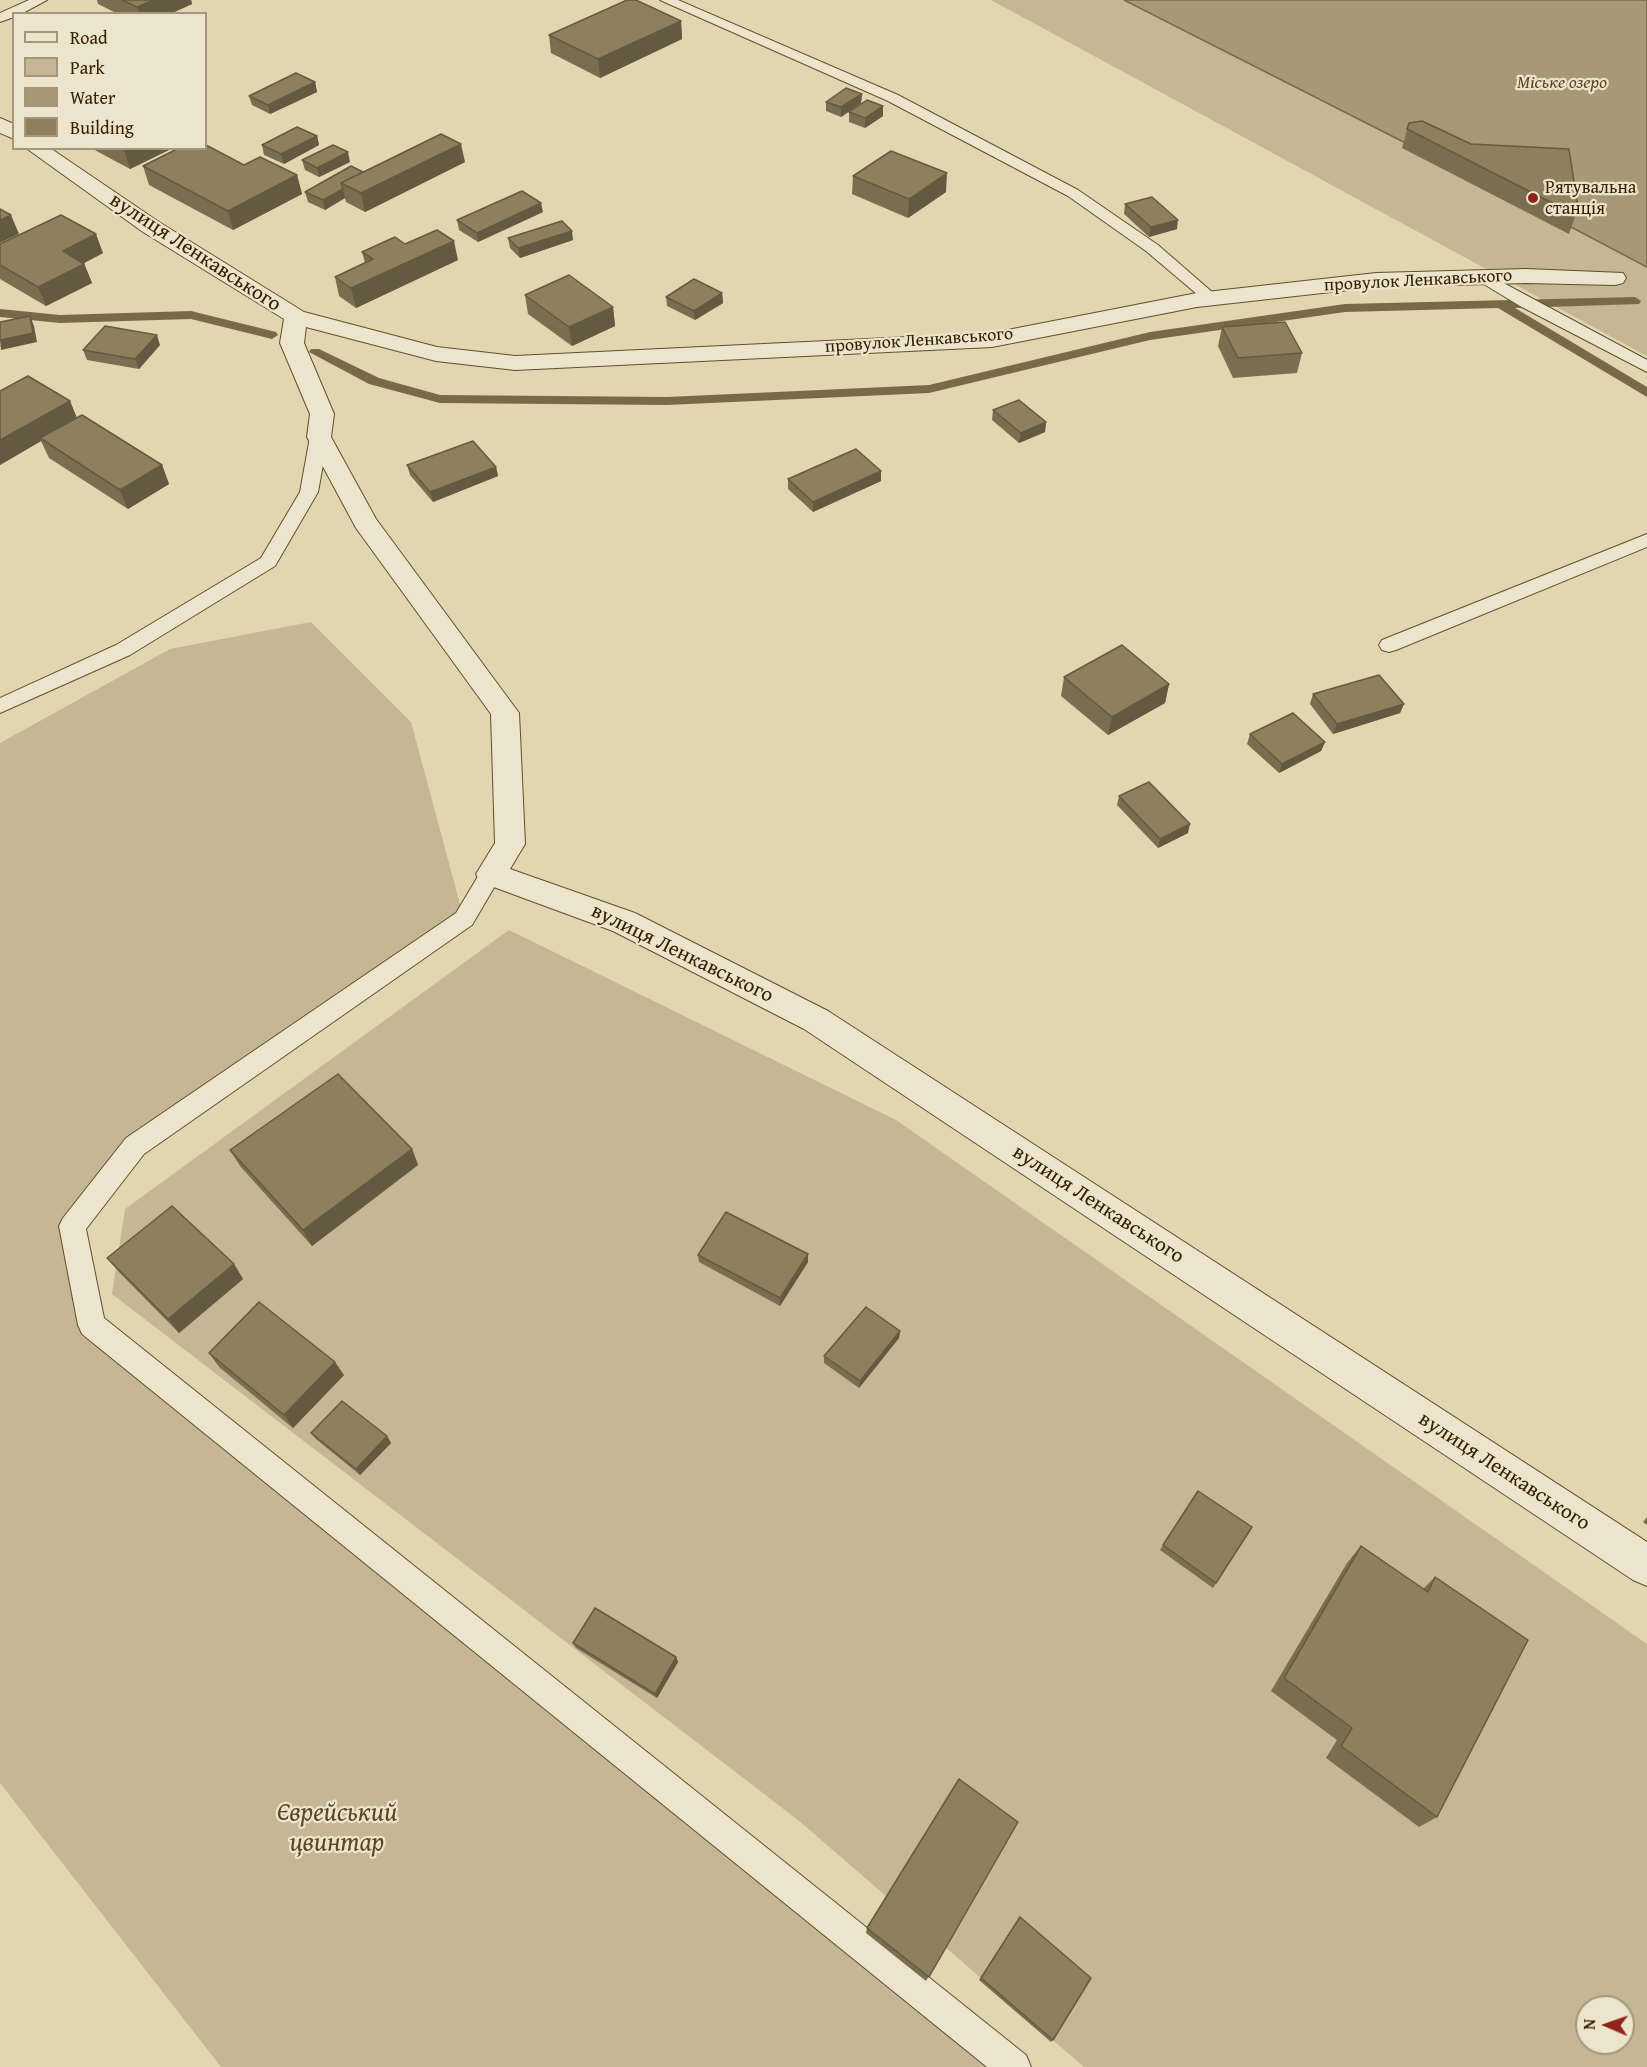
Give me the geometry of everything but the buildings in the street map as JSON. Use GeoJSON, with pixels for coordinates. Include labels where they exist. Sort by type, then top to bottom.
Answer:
{"type":"FeatureCollection","features":[{"type":"Feature","properties":{"kind":"street","name":"вулиця Ленкавського"},"geometry":{"type":"LineString","coordinates":[[39,150],[151,227],[296,317],[292,343],[322,414],[319,436],[365,522],[505,713],[510,844],[491,874],[624,922],[816,1020],[1647,1566]]}},
{"type":"Feature","properties":{"kind":"street","name":"провулок Ленкавського"},"geometry":{"type":"LineString","coordinates":[[296,317],[436,354],[515,363],[993,340],[1211,298],[1376,280],[1483,277],[1616,278]]}},
{"type":"Feature","properties":{"kind":"lane"},"geometry":{"type":"LineString","coordinates":[[13,12],[40,0]]}},
{"type":"Feature","properties":{"kind":"lane"},"geometry":{"type":"LineString","coordinates":[[667,0],[893,98],[1073,193],[1152,248],[1211,298]]}},
{"type":"Feature","properties":{"kind":"lane"},"geometry":{"type":"LineString","coordinates":[[1483,277],[1526,303],[1598,339],[1647,367]]}},
{"type":"Feature","properties":{"kind":"lane"},"geometry":{"type":"LineString","coordinates":[[0,706],[123,650],[268,562],[309,492],[319,436]]}},
{"type":"Feature","properties":{"kind":"lane"},"geometry":{"type":"LineString","coordinates":[[1389,645],[1647,540]]}},
{"type":"Feature","properties":{"kind":"lane"},"geometry":{"type":"LineString","coordinates":[[491,874],[464,919],[135,1146],[72,1226],[92,1325],[1014,2067]]}},
{"type":"Feature","properties":{"kind":"green space"},"geometry":{"type":"Polygon","coordinates":[[[991,0],[1647,0],[1647,356],[1488,270],[991,0]]]}},
{"type":"Feature","properties":{"kind":"green space","name":"Єврейський цвинтар"},"geometry":{"type":"Polygon","coordinates":[[[311,622],[411,722],[464,919],[135,1146],[72,1226],[92,1325],[1014,2067],[221,2067],[0,1783],[0,743],[170,649],[311,622]]]}},
{"type":"Feature","properties":{"kind":"green space"},"geometry":{"type":"Polygon","coordinates":[[[509,930],[896,1120],[1647,1644],[1647,2067],[1084,2067],[798,1820],[112,1294],[125,1209],[509,930]]]}},
{"type":"Feature","properties":{"kind":"water","name":"Міське озеро"},"geometry":{"type":"Polygon","coordinates":[[[1124,0],[1647,0],[1647,267],[1571,227],[1124,0]]]}},
{"type":"Feature","properties":{"kind":"waterway"},"geometry":{"type":"LineString","coordinates":[[1500,304],[1635,301]]}},
{"type":"Feature","properties":{"kind":"waterway"},"geometry":{"type":"LineString","coordinates":[[315,352],[374,381],[440,399],[667,401],[929,389],[1150,336],[1345,308],[1500,304]]}},
{"type":"Feature","properties":{"kind":"waterway"},"geometry":{"type":"LineString","coordinates":[[1500,304],[1647,393]]}},
{"type":"Feature","properties":{"kind":"waterway"},"geometry":{"type":"LineString","coordinates":[[0,313],[60,319],[191,315],[272,335]]}},
{"type":"Feature","properties":{"kind":"place","name":"Рятувальна станція"},"geometry":{"type":"Point","coordinates":[1533,198]}}]}
